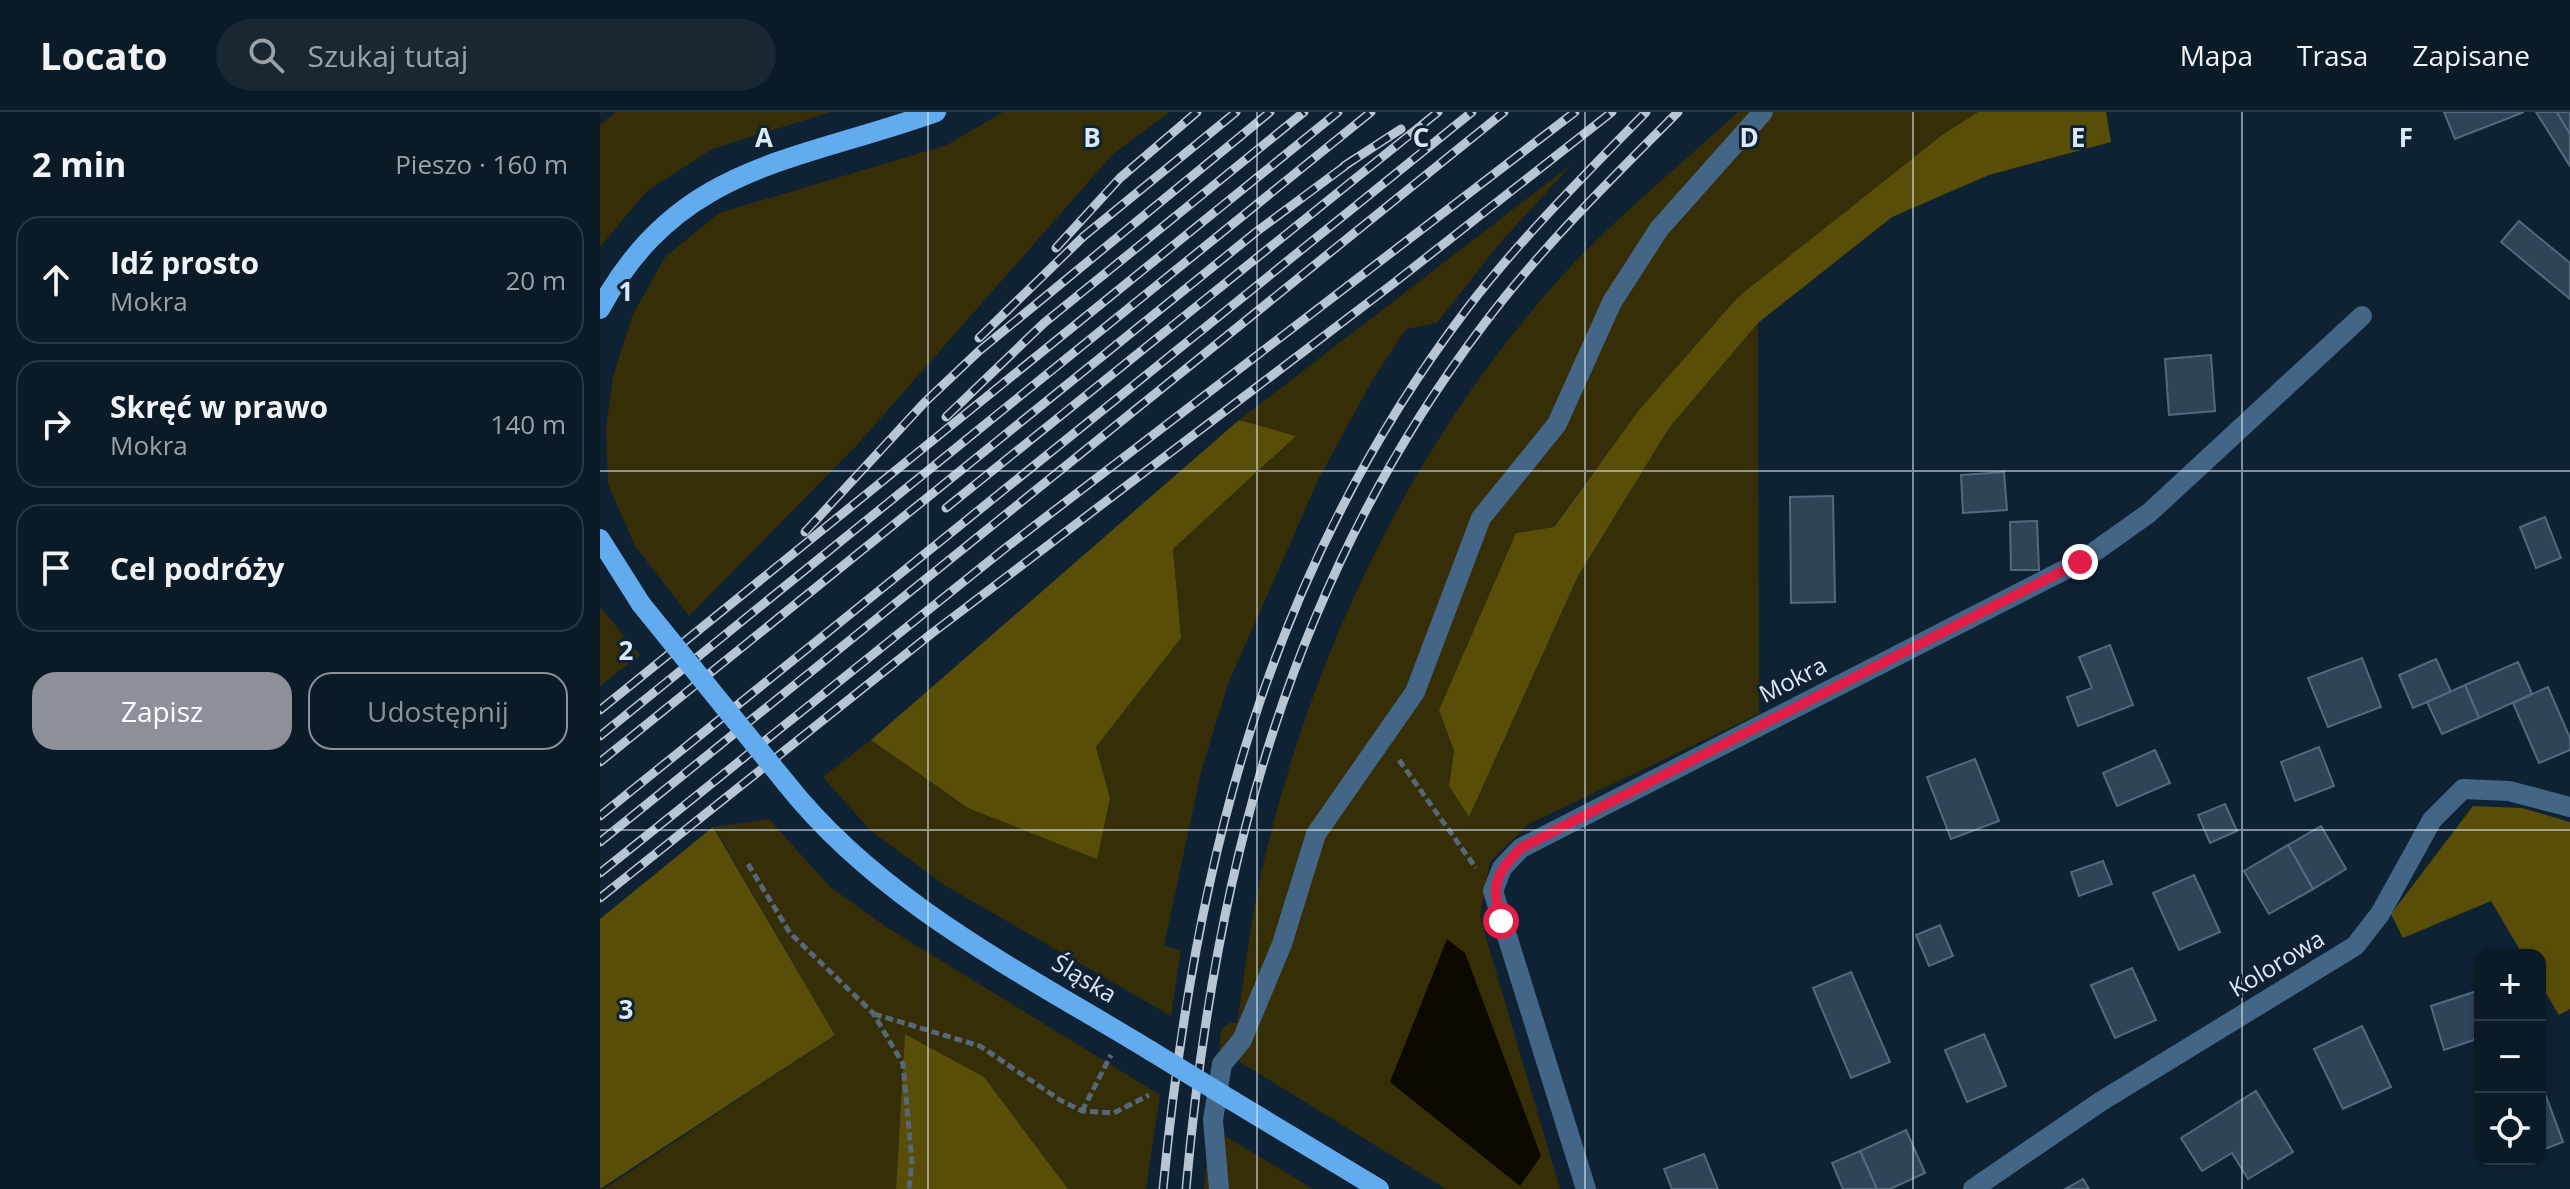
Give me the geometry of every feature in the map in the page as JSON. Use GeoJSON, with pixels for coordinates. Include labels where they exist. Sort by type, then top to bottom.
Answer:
{"type":"FeatureCollection","features":[{"type":"Feature","properties":{"kind":"main road"},"geometry":{"type":"LineString","coordinates":[[600,309],[639,249],[692,201],[734,178],[784,158],[936,112]]}},
{"type":"Feature","properties":{"kind":"main road","name":"Śląska"},"geometry":{"type":"LineString","coordinates":[[600,539],[641,604],[786,783],[826,830],[894,890],[1379,1189]]}},
{"type":"Feature","properties":{"kind":"street"},"geometry":{"type":"LineString","coordinates":[[1219,1189],[1213,1120],[1222,1064],[1242,1040],[1282,944],[1316,834],[1415,692],[1481,518],[1557,424],[1612,302],[1659,229],[1763,112]]}},
{"type":"Feature","properties":{"kind":"street","name":"Mokra"},"geometry":{"type":"LineString","coordinates":[[1493,891],[1502,868],[1521,848],[2080,562],[2149,513],[2362,316]]}},
{"type":"Feature","properties":{"kind":"street","name":"Kolorowa"},"geometry":{"type":"LineString","coordinates":[[1973,1189],[2100,1102],[2355,946],[2380,914],[2432,820],[2463,789],[2509,791],[2570,807]]}},
{"type":"Feature","properties":{"kind":"street"},"geometry":{"type":"LineString","coordinates":[[1493,891],[1586,1189]]}},
{"type":"Feature","properties":{"kind":"path"},"geometry":{"type":"LineString","coordinates":[[1401,749],[1398,763],[1493,891]]}},
{"type":"Feature","properties":{"kind":"path"},"geometry":{"type":"LineString","coordinates":[[748,864],[790,933],[873,1013],[903,1064],[912,1162],[909,1189]]}},
{"type":"Feature","properties":{"kind":"path"},"geometry":{"type":"LineString","coordinates":[[873,1013],[980,1046],[1060,1100],[1082,1111],[1114,1113],[1149,1095]]}},
{"type":"Feature","properties":{"kind":"path"},"geometry":{"type":"LineString","coordinates":[[1082,1111],[1111,1053]]}},
{"type":"Feature","properties":{"kind":"shaded area"},"geometry":{"type":"Polygon","coordinates":[[[616,112],[831,112],[712,149],[647,191],[600,247],[600,124],[616,112]]]}},
{"type":"Feature","properties":{"kind":"shaded area"},"geometry":{"type":"Polygon","coordinates":[[[1003,112],[1170,112],[1113,154],[858,444],[689,616],[635,546],[608,484],[606,429],[613,377],[632,316],[665,257],[719,213],[947,145],[1003,112]]]}},
{"type":"Feature","properties":{"kind":"shaded area"},"geometry":{"type":"Polygon","coordinates":[[[1738,112],[1978,112],[1942,135],[1738,297],[1639,410],[1553,527],[1516,533],[1439,710],[1454,751],[1449,786],[1469,817],[1578,576],[1669,428],[1758,323],[1759,714],[1529,824],[1490,862],[1480,917],[1560,1189],[1446,1189],[1219,1049],[1221,1030],[1229,1023],[1237,1023],[1257,892],[1282,791],[1309,708],[1377,548],[1419,471],[1466,398],[1518,328],[1593,243],[1738,112]]]}},
{"type":"Feature","properties":{"kind":"shaded area"},"geometry":{"type":"Polygon","coordinates":[[[1978,112],[2106,112],[2111,142],[1989,175],[1892,217],[1758,323],[1669,428],[1578,576],[1469,817],[1449,786],[1454,751],[1439,710],[1516,533],[1554,527],[1639,410],[1738,297],[1942,135],[1978,112]]]}},
{"type":"Feature","properties":{"kind":"shaded area"},"geometry":{"type":"Polygon","coordinates":[[[1572,164],[1500,243],[1437,323],[1406,329],[1372,381],[1320,476],[1228,684],[1201,772],[1164,946],[1181,950],[1171,1016],[946,886],[871,831],[823,777],[871,740],[968,808],[1110,798],[1096,747],[1181,638],[1173,549],[1295,437],[1239,420],[1572,164]]]}},
{"type":"Feature","properties":{"kind":"shaded area"},"geometry":{"type":"Polygon","coordinates":[[[1239,420],[1296,436],[1173,549],[1181,638],[1096,747],[1110,798],[1097,859],[968,808],[871,740],[1239,420]]]}},
{"type":"Feature","properties":{"kind":"shaded area"},"geometry":{"type":"Polygon","coordinates":[[[600,607],[640,655],[600,686],[600,607]]]}},
{"type":"Feature","properties":{"kind":"shaded area"},"geometry":{"type":"Polygon","coordinates":[[[2473,806],[2522,808],[2570,822],[2570,1009],[2559,1015],[2546,993],[2546,949],[2519,949],[2491,901],[2403,938],[2391,914],[2473,806]]]}},
{"type":"Feature","properties":{"kind":"shaded area"},"geometry":{"type":"Polygon","coordinates":[[[769,819],[830,887],[888,928],[1160,1095],[1146,1189],[1068,1189],[984,1077],[905,1034],[896,1189],[604,1189],[835,1035],[714,827],[769,819]]]}},
{"type":"Feature","properties":{"kind":"shaded area"},"geometry":{"type":"Polygon","coordinates":[[[713,827],[835,1035],[600,1189],[600,919],[713,827]]]}},
{"type":"Feature","properties":{"kind":"shaded area"},"geometry":{"type":"Polygon","coordinates":[[[1447,939],[1465,953],[1541,1156],[1520,1186],[1390,1082],[1447,939]]]}},
{"type":"Feature","properties":{"kind":"shaded area"},"geometry":{"type":"Polygon","coordinates":[[[905,1034],[984,1077],[1068,1189],[896,1189],[905,1034]]]}},
{"type":"Feature","properties":{"kind":"shaded area"},"geometry":{"type":"Polygon","coordinates":[[[1210,1127],[1313,1189],[1204,1189],[1210,1127]]]}},
{"type":"Feature","properties":{"kind":"building"},"geometry":{"type":"Polygon","coordinates":[[[2444,112],[2524,112],[2455,139],[2444,112]]]}},
{"type":"Feature","properties":{"kind":"building"},"geometry":{"type":"Polygon","coordinates":[[[2536,112],[2557,112],[2570,134],[2570,166],[2536,112]]]}},
{"type":"Feature","properties":{"kind":"building"},"geometry":{"type":"Polygon","coordinates":[[[2557,112],[2570,112],[2570,134],[2562,121],[2557,112]]]}},
{"type":"Feature","properties":{"kind":"building"},"geometry":{"type":"Polygon","coordinates":[[[2519,221],[2570,263],[2570,299],[2501,242],[2519,221]]]}},
{"type":"Feature","properties":{"kind":"building"},"geometry":{"type":"Polygon","coordinates":[[[2211,355],[2215,411],[2169,415],[2165,359],[2211,355]]]}},
{"type":"Feature","properties":{"kind":"building"},"geometry":{"type":"Polygon","coordinates":[[[2004,472],[2007,510],[1963,513],[1961,475],[2004,472]]]}},
{"type":"Feature","properties":{"kind":"building"},"geometry":{"type":"Polygon","coordinates":[[[1833,496],[1835,602],[1791,603],[1790,497],[1833,496]]]}},
{"type":"Feature","properties":{"kind":"building"},"geometry":{"type":"Polygon","coordinates":[[[2545,517],[2561,558],[2536,568],[2520,527],[2545,517]]]}},
{"type":"Feature","properties":{"kind":"building"},"geometry":{"type":"Polygon","coordinates":[[[2037,521],[2039,570],[2011,570],[2010,522],[2037,521]]]}},
{"type":"Feature","properties":{"kind":"building"},"geometry":{"type":"Polygon","coordinates":[[[2110,645],[2133,705],[2078,726],[2067,697],[2092,688],[2079,657],[2110,645]]]}},
{"type":"Feature","properties":{"kind":"building"},"geometry":{"type":"Polygon","coordinates":[[[2362,658],[2381,707],[2328,727],[2308,678],[2362,658]]]}},
{"type":"Feature","properties":{"kind":"building"},"geometry":{"type":"Polygon","coordinates":[[[2436,659],[2451,692],[2413,708],[2399,675],[2436,659]]]}},
{"type":"Feature","properties":{"kind":"building"},"geometry":{"type":"Polygon","coordinates":[[[2518,662],[2532,694],[2479,718],[2465,685],[2518,662]]]}},
{"type":"Feature","properties":{"kind":"building"},"geometry":{"type":"Polygon","coordinates":[[[2465,685],[2479,718],[2442,734],[2427,702],[2465,685]]]}},
{"type":"Feature","properties":{"kind":"building"},"geometry":{"type":"Polygon","coordinates":[[[2548,687],[2570,738],[2570,750],[2539,763],[2513,703],[2548,687]]]}},
{"type":"Feature","properties":{"kind":"building"},"geometry":{"type":"Polygon","coordinates":[[[2319,747],[2334,786],[2295,801],[2281,762],[2319,747]]]}},
{"type":"Feature","properties":{"kind":"building"},"geometry":{"type":"Polygon","coordinates":[[[2155,750],[2170,783],[2117,806],[2103,773],[2155,750]]]}},
{"type":"Feature","properties":{"kind":"building"},"geometry":{"type":"Polygon","coordinates":[[[1975,759],[1999,821],[1951,839],[1927,777],[1975,759]]]}},
{"type":"Feature","properties":{"kind":"building"},"geometry":{"type":"Polygon","coordinates":[[[2225,804],[2237,831],[2210,843],[2198,815],[2225,804]]]}},
{"type":"Feature","properties":{"kind":"building"},"geometry":{"type":"Polygon","coordinates":[[[2321,826],[2346,869],[2313,889],[2288,845],[2321,826]]]}},
{"type":"Feature","properties":{"kind":"building"},"geometry":{"type":"Polygon","coordinates":[[[2288,845],[2313,889],[2269,914],[2244,871],[2288,845]]]}},
{"type":"Feature","properties":{"kind":"building"},"geometry":{"type":"Polygon","coordinates":[[[2103,861],[2112,884],[2079,896],[2071,872],[2103,861]]]}},
{"type":"Feature","properties":{"kind":"building"},"geometry":{"type":"Polygon","coordinates":[[[2194,875],[2220,932],[2179,950],[2153,893],[2194,875]]]}},
{"type":"Feature","properties":{"kind":"building"},"geometry":{"type":"Polygon","coordinates":[[[1940,925],[1953,956],[1929,966],[1916,935],[1940,925]]]}},
{"type":"Feature","properties":{"kind":"building"},"geometry":{"type":"Polygon","coordinates":[[[2132,968],[2156,1020],[2115,1038],[2091,985],[2132,968]]]}},
{"type":"Feature","properties":{"kind":"building"},"geometry":{"type":"Polygon","coordinates":[[[1851,972],[1890,1062],[1851,1078],[1813,988],[1851,972]]]}},
{"type":"Feature","properties":{"kind":"building"},"geometry":{"type":"Polygon","coordinates":[[[2474,992],[2474,1040],[2444,1050],[2431,1006],[2474,992]]]}},
{"type":"Feature","properties":{"kind":"building"},"geometry":{"type":"Polygon","coordinates":[[[2362,1026],[2391,1087],[2343,1109],[2314,1049],[2362,1026]]]}},
{"type":"Feature","properties":{"kind":"building"},"geometry":{"type":"Polygon","coordinates":[[[1984,1034],[2006,1086],[1967,1102],[1945,1050],[1984,1034]]]}},
{"type":"Feature","properties":{"kind":"building"},"geometry":{"type":"Polygon","coordinates":[[[2256,1091],[2293,1152],[2248,1179],[2232,1153],[2202,1171],[2181,1138],[2256,1091]]]}},
{"type":"Feature","properties":{"kind":"building"},"geometry":{"type":"Polygon","coordinates":[[[2546,1096],[2563,1142],[2546,1149],[2546,1096]]]}},
{"type":"Feature","properties":{"kind":"building"},"geometry":{"type":"Polygon","coordinates":[[[1906,1130],[1925,1173],[1890,1189],[1877,1189],[1860,1151],[1906,1130]]]}},
{"type":"Feature","properties":{"kind":"building"},"geometry":{"type":"Polygon","coordinates":[[[1860,1151],[1877,1189],[1843,1189],[1832,1163],[1860,1151]]]}},
{"type":"Feature","properties":{"kind":"building"},"geometry":{"type":"Polygon","coordinates":[[[1704,1154],[1718,1189],[1672,1189],[1664,1169],[1704,1154]]]}},
{"type":"Feature","properties":{"kind":"building"},"geometry":{"type":"Polygon","coordinates":[[[2083,1179],[2089,1189],[2065,1189],[2083,1179]]]}},
{"type":"Feature","properties":{"kind":"railway"},"geometry":{"type":"LineString","coordinates":[[1056,248],[1120,178],[1197,112]]}},
{"type":"Feature","properties":{"kind":"railway"},"geometry":{"type":"LineString","coordinates":[[979,338],[1084,236],[1236,112]]}},
{"type":"Feature","properties":{"kind":"railway"},"geometry":{"type":"LineString","coordinates":[[805,532],[924,403],[979,351],[1270,112]]}},
{"type":"Feature","properties":{"kind":"railway"},"geometry":{"type":"LineString","coordinates":[[946,417],[1044,323],[1304,112]]}},
{"type":"Feature","properties":{"kind":"railway"},"geometry":{"type":"LineString","coordinates":[[600,710],[1338,112]]}},
{"type":"Feature","properties":{"kind":"railway"},"geometry":{"type":"LineString","coordinates":[[600,736],[1371,112]]}},
{"type":"Feature","properties":{"kind":"railway"},"geometry":{"type":"LineString","coordinates":[[946,508],[1438,112]]}},
{"type":"Feature","properties":{"kind":"railway"},"geometry":{"type":"LineString","coordinates":[[600,816],[1472,112]]}},
{"type":"Feature","properties":{"kind":"railway"},"geometry":{"type":"LineString","coordinates":[[600,842],[1504,112]]}},
{"type":"Feature","properties":{"kind":"railway"},"geometry":{"type":"LineString","coordinates":[[600,873],[1008,546],[1575,112]]}},
{"type":"Feature","properties":{"kind":"railway"},"geometry":{"type":"LineString","coordinates":[[600,898],[931,634],[1390,286],[1612,112]]}},
{"type":"Feature","properties":{"kind":"railway"},"geometry":{"type":"LineString","coordinates":[[1163,1189],[1195,952],[1220,838],[1252,727],[1291,619],[1339,513],[1397,410],[1466,310],[1530,233],[1646,112]]}},
{"type":"Feature","properties":{"kind":"railway"},"geometry":{"type":"LineString","coordinates":[[1186,1189],[1199,1071],[1217,956],[1241,844],[1272,734],[1311,627],[1359,523],[1416,422],[1484,324],[1553,241],[1678,112]]}},
{"type":"Feature","properties":{"kind":"railway"},"geometry":{"type":"LineString","coordinates":[[1344,166],[1401,129]]}},
{"type":"Feature","properties":{"kind":"railway"},"geometry":{"type":"LineString","coordinates":[[600,762],[1256,232],[1353,160]]}},
{"type":"Feature","properties":{"kind":"route"},"geometry":{"type":"LineString","coordinates":[[1501,921],[1493,891],[1502,868],[1521,848],[2080,562]]}}]}
